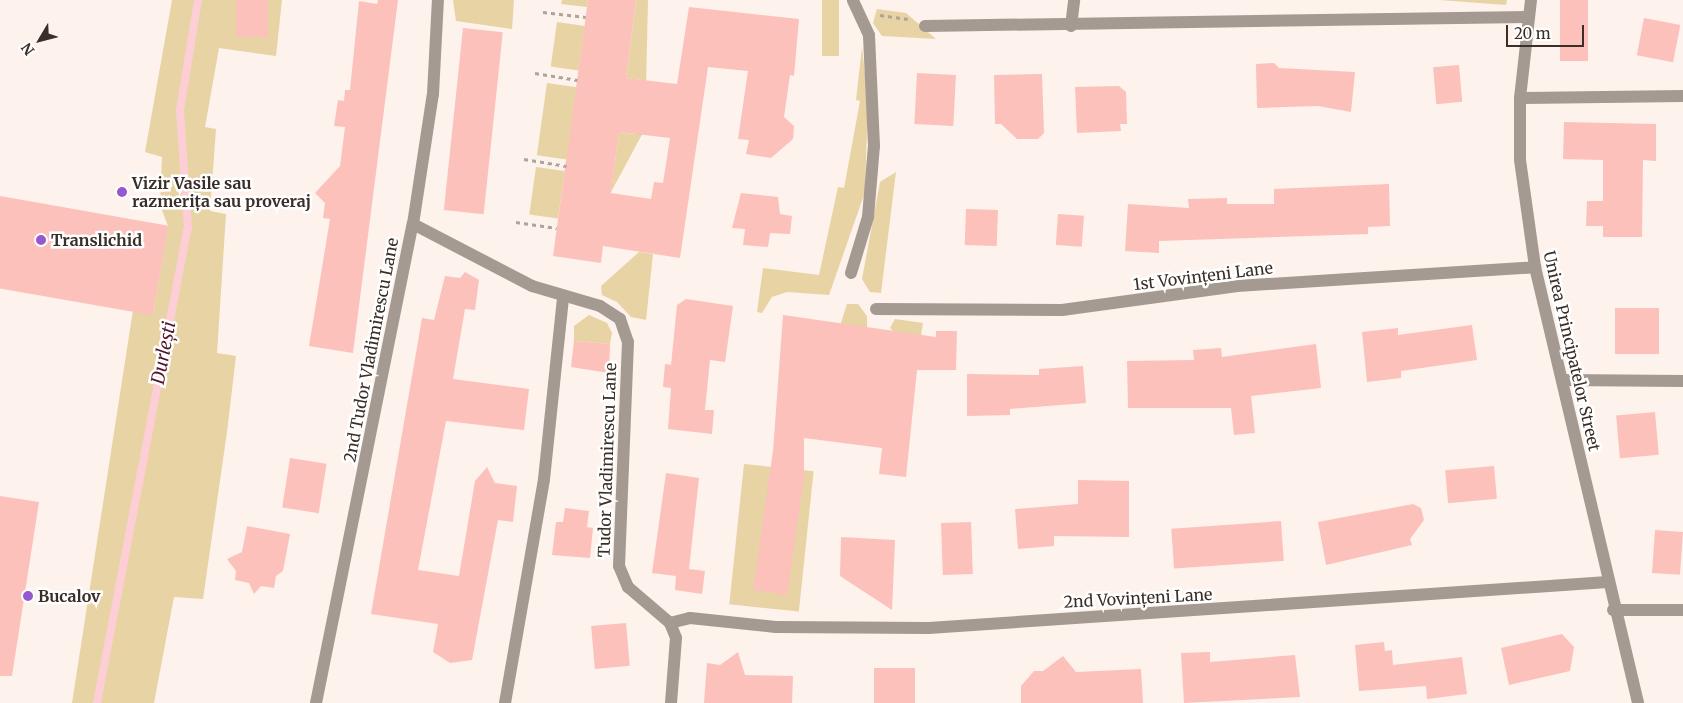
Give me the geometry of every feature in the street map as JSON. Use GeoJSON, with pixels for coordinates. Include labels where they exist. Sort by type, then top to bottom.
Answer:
{"type":"FeatureCollection","features":[{"type":"Feature","properties":{"kind":"street","name":"2nd Tudor Vladimirescu Lane"},"geometry":{"type":"LineString","coordinates":[[316,703],[412,224],[433,94],[438,0]]}},
{"type":"Feature","properties":{"kind":"street"},"geometry":{"type":"LineString","coordinates":[[851,273],[873,181],[873,71],[869,34],[853,0]]}},
{"type":"Feature","properties":{"kind":"street"},"geometry":{"type":"LineString","coordinates":[[1071,26],[1074,0]]}},
{"type":"Feature","properties":{"kind":"street","name":"Unirea Principatelor Street"},"geometry":{"type":"LineString","coordinates":[[1531,0],[1520,98],[1520,160],[1535,267],[1614,610],[1638,703]]}},
{"type":"Feature","properties":{"kind":"street"},"geometry":{"type":"LineString","coordinates":[[925,26],[1071,26],[1528,17]]}},
{"type":"Feature","properties":{"kind":"street"},"geometry":{"type":"LineString","coordinates":[[1520,98],[1683,96]]}},
{"type":"Feature","properties":{"kind":"street","name":"Tudor Vladimirescu Lane"},"geometry":{"type":"LineString","coordinates":[[412,224],[563,298],[611,310],[626,330],[619,566],[628,587],[670,622]]}},
{"type":"Feature","properties":{"kind":"street","name":"1st Vovințeni Lane"},"geometry":{"type":"LineString","coordinates":[[876,309],[1062,310],[1237,286],[1535,267]]}},
{"type":"Feature","properties":{"kind":"street"},"geometry":{"type":"LineString","coordinates":[[505,703],[543,488],[563,298]]}},
{"type":"Feature","properties":{"kind":"street"},"geometry":{"type":"LineString","coordinates":[[1562,380],[1683,381]]}},
{"type":"Feature","properties":{"kind":"street","name":"2nd Vovințeni Lane"},"geometry":{"type":"LineString","coordinates":[[670,622],[690,618],[776,628],[929,628],[1608,582]]}},
{"type":"Feature","properties":{"kind":"street"},"geometry":{"type":"LineString","coordinates":[[1614,610],[1683,610]]}},
{"type":"Feature","properties":{"kind":"street"},"geometry":{"type":"LineString","coordinates":[[670,622],[676,638],[671,703]]}},
{"type":"Feature","properties":{"kind":"path"},"geometry":{"type":"LineString","coordinates":[[543,12],[586,17]]}},
{"type":"Feature","properties":{"kind":"path"},"geometry":{"type":"LineString","coordinates":[[860,13],[899,16],[925,26]]}},
{"type":"Feature","properties":{"kind":"path"},"geometry":{"type":"LineString","coordinates":[[535,73],[577,80]]}},
{"type":"Feature","properties":{"kind":"path"},"geometry":{"type":"LineString","coordinates":[[524,159],[566,166]]}},
{"type":"Feature","properties":{"kind":"path"},"geometry":{"type":"LineString","coordinates":[[516,222],[557,228]]}},
{"type":"Feature","properties":{"kind":"shaded area"},"geometry":{"type":"Polygon","coordinates":[[[172,0],[282,0],[276,56],[219,48],[205,127],[216,129],[210,211],[226,214],[217,353],[236,356],[227,432],[203,599],[174,597],[154,703],[72,703],[133,310],[153,313],[168,226],[160,205],[162,157],[145,152],[172,0]]]}},
{"type":"Feature","properties":{"kind":"shaded area"},"geometry":{"type":"Polygon","coordinates":[[[453,0],[514,0],[512,29],[456,21],[453,0]]]}},
{"type":"Feature","properties":{"kind":"shaded area"},"geometry":{"type":"Polygon","coordinates":[[[562,0],[588,0],[587,7],[561,4],[562,0]]]}},
{"type":"Feature","properties":{"kind":"shaded area"},"geometry":{"type":"Polygon","coordinates":[[[636,0],[648,0],[645,129],[611,192],[619,132],[634,134],[642,80],[626,78],[636,0]]]}},
{"type":"Feature","properties":{"kind":"shaded area"},"geometry":{"type":"Polygon","coordinates":[[[822,0],[839,0],[839,56],[822,56],[822,0]]]}},
{"type":"Feature","properties":{"kind":"shaded area"},"geometry":{"type":"Polygon","coordinates":[[[1439,0],[1507,0],[1506,5],[1439,0]]]}},
{"type":"Feature","properties":{"kind":"shaded area"},"geometry":{"type":"Polygon","coordinates":[[[877,9],[906,13],[936,39],[882,36],[873,23],[877,9]]]}},
{"type":"Feature","properties":{"kind":"shaded area"},"geometry":{"type":"Polygon","coordinates":[[[557,22],[585,26],[578,70],[551,67],[557,22]]]}},
{"type":"Feature","properties":{"kind":"shaded area"},"geometry":{"type":"Polygon","coordinates":[[[862,47],[868,101],[865,192],[829,295],[787,292],[772,297],[762,313],[757,312],[763,268],[819,275],[838,187],[844,188],[860,101],[856,100],[862,47]]]}},
{"type":"Feature","properties":{"kind":"shaded area"},"geometry":{"type":"Polygon","coordinates":[[[547,83],[577,87],[567,159],[537,155],[547,83]]]}},
{"type":"Feature","properties":{"kind":"shaded area"},"geometry":{"type":"Polygon","coordinates":[[[536,167],[565,171],[558,219],[529,215],[536,167]]]}},
{"type":"Feature","properties":{"kind":"shaded area"},"geometry":{"type":"Polygon","coordinates":[[[896,172],[881,293],[870,292],[862,279],[880,182],[896,172]]]}},
{"type":"Feature","properties":{"kind":"shaded area"},"geometry":{"type":"Polygon","coordinates":[[[639,252],[653,254],[646,320],[631,317],[617,302],[602,295],[601,286],[639,252]]]}},
{"type":"Feature","properties":{"kind":"shaded area"},"geometry":{"type":"Polygon","coordinates":[[[847,304],[858,304],[867,316],[867,330],[840,326],[847,304]]]}},
{"type":"Feature","properties":{"kind":"shaded area"},"geometry":{"type":"Polygon","coordinates":[[[589,315],[607,323],[612,333],[610,344],[574,341],[574,326],[589,315]]]}},
{"type":"Feature","properties":{"kind":"shaded area"},"geometry":{"type":"Polygon","coordinates":[[[895,319],[923,323],[921,335],[895,333],[890,328],[895,319]]]}},
{"type":"Feature","properties":{"kind":"shaded area"},"geometry":{"type":"Polygon","coordinates":[[[744,464],[814,471],[799,612],[729,604],[744,464]]]}},
{"type":"Feature","properties":{"kind":"building"},"geometry":{"type":"Polygon","coordinates":[[[236,0],[268,0],[268,37],[236,37],[236,0]]]}},
{"type":"Feature","properties":{"kind":"building"},"geometry":{"type":"Polygon","coordinates":[[[378,0],[398,0],[353,353],[309,346],[330,219],[323,218],[325,203],[315,193],[340,166],[345,127],[334,126],[338,100],[344,101],[345,90],[350,90],[359,1],[377,4],[378,0]]]}},
{"type":"Feature","properties":{"kind":"building"},"geometry":{"type":"Polygon","coordinates":[[[588,0],[636,0],[626,78],[677,84],[689,7],[799,19],[794,76],[790,75],[784,117],[794,126],[793,139],[771,158],[746,154],[749,140],[738,139],[748,71],[708,67],[680,258],[603,246],[601,263],[553,256],[588,0]],[[619,132],[611,193],[651,199],[654,182],[663,183],[670,138],[619,132]]]}},
{"type":"Feature","properties":{"kind":"building"},"geometry":{"type":"Polygon","coordinates":[[[1560,0],[1588,0],[1588,61],[1560,61],[1560,0]]]}},
{"type":"Feature","properties":{"kind":"building"},"geometry":{"type":"Polygon","coordinates":[[[1644,18],[1680,25],[1673,62],[1637,55],[1644,18]]]}},
{"type":"Feature","properties":{"kind":"building"},"geometry":{"type":"Polygon","coordinates":[[[463,28],[503,32],[484,214],[444,210],[463,28]]]}},
{"type":"Feature","properties":{"kind":"building"},"geometry":{"type":"Polygon","coordinates":[[[1274,63],[1279,68],[1355,72],[1351,112],[1318,106],[1257,108],[1256,64],[1274,63]]]}},
{"type":"Feature","properties":{"kind":"building"},"geometry":{"type":"Polygon","coordinates":[[[1459,65],[1462,102],[1436,104],[1433,67],[1459,65]]]}},
{"type":"Feature","properties":{"kind":"building"},"geometry":{"type":"Polygon","coordinates":[[[917,73],[956,75],[953,126],[914,124],[917,73]]]}},
{"type":"Feature","properties":{"kind":"building"},"geometry":{"type":"Polygon","coordinates":[[[1042,74],[1044,133],[1038,139],[1017,139],[1001,124],[995,124],[994,75],[1042,74]]]}},
{"type":"Feature","properties":{"kind":"building"},"geometry":{"type":"Polygon","coordinates":[[[1119,86],[1126,92],[1127,124],[1120,124],[1121,131],[1077,133],[1075,87],[1119,86]]]}},
{"type":"Feature","properties":{"kind":"building"},"geometry":{"type":"Polygon","coordinates":[[[1564,122],[1656,124],[1656,161],[1643,160],[1642,237],[1603,237],[1603,226],[1586,226],[1587,201],[1603,201],[1603,160],[1563,159],[1564,122]]]}},
{"type":"Feature","properties":{"kind":"building"},"geometry":{"type":"Polygon","coordinates":[[[1389,184],[1390,226],[1368,227],[1368,234],[1159,241],[1159,253],[1125,251],[1128,204],[1189,208],[1188,199],[1227,198],[1227,204],[1274,204],[1274,189],[1389,184]]]}},
{"type":"Feature","properties":{"kind":"building"},"geometry":{"type":"Polygon","coordinates":[[[741,193],[778,197],[780,214],[792,216],[790,234],[770,233],[768,247],[743,245],[745,229],[732,228],[741,193]]]}},
{"type":"Feature","properties":{"kind":"building"},"geometry":{"type":"Polygon","coordinates":[[[0,196],[168,226],[153,315],[0,288],[0,196]]]}},
{"type":"Feature","properties":{"kind":"building"},"geometry":{"type":"Polygon","coordinates":[[[966,209],[998,210],[997,246],[965,245],[966,209]]]}},
{"type":"Feature","properties":{"kind":"building"},"geometry":{"type":"Polygon","coordinates":[[[1058,214],[1084,216],[1082,247],[1056,245],[1058,214]]]}},
{"type":"Feature","properties":{"kind":"building"},"geometry":{"type":"Polygon","coordinates":[[[465,272],[479,280],[475,310],[465,309],[453,379],[529,389],[524,430],[446,421],[418,570],[459,576],[475,481],[487,467],[495,483],[517,486],[513,522],[498,520],[472,660],[450,663],[433,652],[438,624],[371,614],[422,318],[434,320],[445,276],[460,278],[465,272]]]}},
{"type":"Feature","properties":{"kind":"building"},"geometry":{"type":"Polygon","coordinates":[[[686,299],[733,306],[725,362],[710,360],[705,410],[714,410],[712,434],[668,429],[671,388],[663,387],[665,364],[671,365],[677,305],[686,299]]]}},
{"type":"Feature","properties":{"kind":"building"},"geometry":{"type":"Polygon","coordinates":[[[1615,308],[1659,308],[1659,354],[1615,354],[1615,308]]]}},
{"type":"Feature","properties":{"kind":"building"},"geometry":{"type":"Polygon","coordinates":[[[783,315],[936,337],[936,331],[957,331],[956,370],[917,370],[906,477],[879,474],[882,448],[804,438],[804,478],[787,595],[753,590],[773,451],[783,315]]]}},
{"type":"Feature","properties":{"kind":"building"},"geometry":{"type":"Polygon","coordinates":[[[1472,325],[1477,360],[1401,371],[1401,378],[1367,382],[1362,332],[1398,328],[1398,335],[1472,325]]]}},
{"type":"Feature","properties":{"kind":"building"},"geometry":{"type":"Polygon","coordinates":[[[574,341],[610,344],[609,373],[571,367],[574,341]]]}},
{"type":"Feature","properties":{"kind":"building"},"geometry":{"type":"Polygon","coordinates":[[[1316,344],[1321,388],[1251,396],[1255,433],[1234,435],[1231,408],[1128,408],[1127,361],[1194,360],[1193,350],[1221,348],[1222,357],[1316,344]]]}},
{"type":"Feature","properties":{"kind":"building"},"geometry":{"type":"Polygon","coordinates":[[[1083,366],[1086,403],[1010,409],[1010,415],[967,416],[967,374],[1039,375],[1039,369],[1083,366]]]}},
{"type":"Feature","properties":{"kind":"building"},"geometry":{"type":"Polygon","coordinates":[[[1655,412],[1659,455],[1620,458],[1616,415],[1655,412]]]}},
{"type":"Feature","properties":{"kind":"building"},"geometry":{"type":"Polygon","coordinates":[[[290,458],[327,464],[319,513],[282,507],[290,458]]]}},
{"type":"Feature","properties":{"kind":"building"},"geometry":{"type":"Polygon","coordinates":[[[1494,466],[1497,499],[1448,503],[1445,470],[1494,466]]]}},
{"type":"Feature","properties":{"kind":"building"},"geometry":{"type":"Polygon","coordinates":[[[666,473],[699,478],[689,569],[705,571],[702,594],[675,590],[676,576],[652,573],[666,473]]]}},
{"type":"Feature","properties":{"kind":"building"},"geometry":{"type":"Polygon","coordinates":[[[1078,480],[1129,481],[1129,537],[1054,536],[1054,546],[1018,549],[1015,509],[1078,504],[1078,480]]]}},
{"type":"Feature","properties":{"kind":"building"},"geometry":{"type":"Polygon","coordinates":[[[0,496],[39,502],[12,676],[0,676],[0,496]]]}},
{"type":"Feature","properties":{"kind":"building"},"geometry":{"type":"Polygon","coordinates":[[[1413,504],[1421,508],[1424,520],[1410,539],[1412,545],[1326,565],[1318,522],[1413,504]]]}},
{"type":"Feature","properties":{"kind":"building"},"geometry":{"type":"Polygon","coordinates":[[[565,508],[589,511],[587,527],[593,528],[590,558],[552,555],[556,522],[563,522],[565,508]]]}},
{"type":"Feature","properties":{"kind":"building"},"geometry":{"type":"Polygon","coordinates":[[[1281,521],[1284,561],[1174,569],[1171,529],[1281,521]]]}},
{"type":"Feature","properties":{"kind":"building"},"geometry":{"type":"Polygon","coordinates":[[[971,522],[973,574],[943,575],[941,523],[971,522]]]}},
{"type":"Feature","properties":{"kind":"building"},"geometry":{"type":"Polygon","coordinates":[[[247,526],[290,534],[283,571],[276,576],[274,588],[261,586],[254,594],[249,583],[235,580],[236,571],[227,559],[242,552],[247,526]]]}},
{"type":"Feature","properties":{"kind":"building"},"geometry":{"type":"Polygon","coordinates":[[[1655,530],[1683,532],[1680,575],[1652,573],[1655,530]]]}},
{"type":"Feature","properties":{"kind":"building"},"geometry":{"type":"Polygon","coordinates":[[[841,537],[895,540],[892,610],[840,576],[841,537]]]}},
{"type":"Feature","properties":{"kind":"building"},"geometry":{"type":"Polygon","coordinates":[[[626,623],[630,666],[595,669],[591,626],[626,623]]]}},
{"type":"Feature","properties":{"kind":"building"},"geometry":{"type":"Polygon","coordinates":[[[1562,634],[1574,647],[1570,671],[1509,685],[1501,648],[1562,634]]]}},
{"type":"Feature","properties":{"kind":"building"},"geometry":{"type":"Polygon","coordinates":[[[1384,642],[1385,651],[1392,650],[1393,665],[1462,657],[1467,694],[1427,699],[1426,686],[1359,691],[1355,645],[1384,642]]]}},
{"type":"Feature","properties":{"kind":"building"},"geometry":{"type":"Polygon","coordinates":[[[738,652],[745,675],[793,676],[792,703],[704,703],[707,663],[720,665],[738,652]]]}},
{"type":"Feature","properties":{"kind":"building"},"geometry":{"type":"Polygon","coordinates":[[[1210,652],[1210,662],[1295,655],[1300,697],[1184,703],[1181,653],[1210,652]]]}},
{"type":"Feature","properties":{"kind":"building"},"geometry":{"type":"Polygon","coordinates":[[[1063,656],[1076,672],[1141,669],[1143,703],[1021,703],[1021,686],[1034,671],[1043,671],[1063,656]]]}},
{"type":"Feature","properties":{"kind":"building"},"geometry":{"type":"Polygon","coordinates":[[[874,668],[915,668],[915,703],[874,703],[874,668]]]}},
{"type":"Feature","properties":{"kind":"waterway","name":"Durlești"},"geometry":{"type":"LineString","coordinates":[[97,703],[188,228],[180,110],[198,0]]}},
{"type":"Feature","properties":{"kind":"place","name":"Vizir Vasile sau razmerița sau proveraj"},"geometry":{"type":"Point","coordinates":[122,192]}},
{"type":"Feature","properties":{"kind":"place","name":"Translichid"},"geometry":{"type":"Point","coordinates":[41,240]}},
{"type":"Feature","properties":{"kind":"place","name":"Bucalov"},"geometry":{"type":"Point","coordinates":[28,596]}}]}
